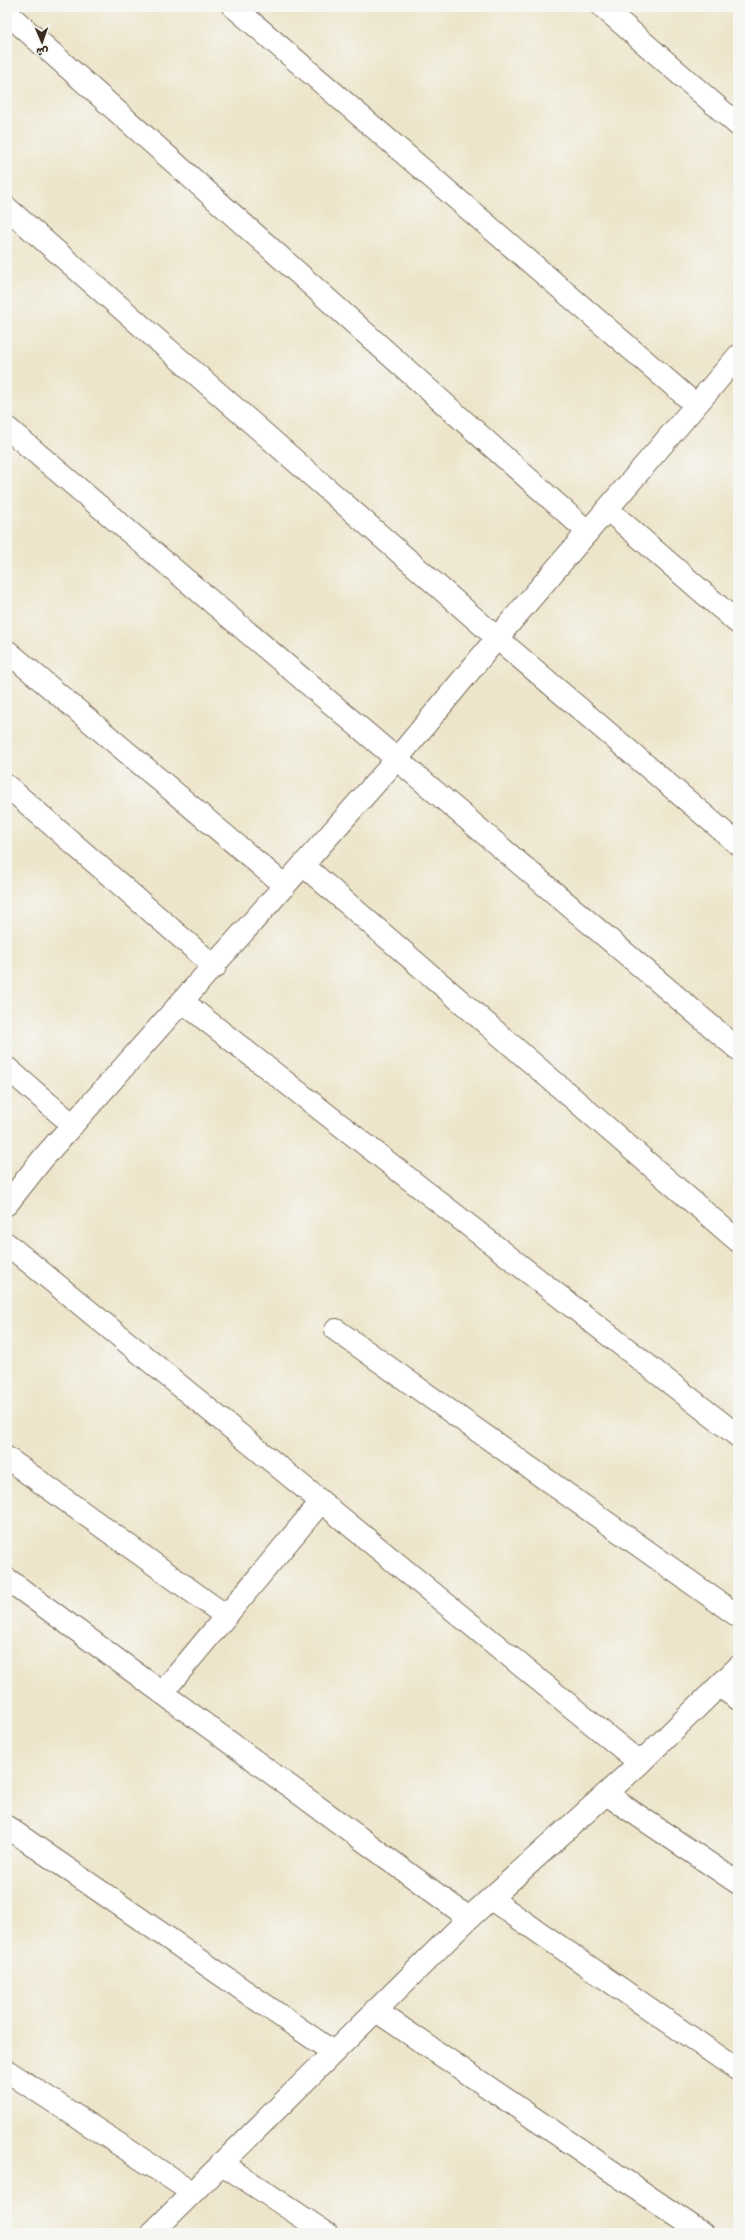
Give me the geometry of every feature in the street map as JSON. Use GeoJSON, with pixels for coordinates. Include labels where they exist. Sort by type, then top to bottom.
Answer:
{"type":"FeatureCollection","features":[{"type":"Feature","properties":{"kind":"street"},"geometry":{"type":"LineString","coordinates":[[234,7],[696,405]]}},
{"type":"Feature","properties":{"kind":"street"},"geometry":{"type":"LineString","coordinates":[[603,7],[738,125]]}},
{"type":"Feature","properties":{"kind":"street"},"geometry":{"type":"LineString","coordinates":[[7,13],[588,532]]}},
{"type":"Feature","properties":{"kind":"street"},"geometry":{"type":"LineString","coordinates":[[7,208],[497,638],[738,844]]}},
{"type":"Feature","properties":{"kind":"street"},"geometry":{"type":"LineString","coordinates":[[7,1204],[73,1125],[215,967],[396,760],[607,509],[696,405],[736,362]]}},
{"type":"Feature","properties":{"kind":"street"},"geometry":{"type":"LineString","coordinates":[[7,428],[738,1049]]}},
{"type":"Feature","properties":{"kind":"street"},"geometry":{"type":"LineString","coordinates":[[607,509],[738,623]]}},
{"type":"Feature","properties":{"kind":"street"},"geometry":{"type":"LineString","coordinates":[[7,650],[285,886]]}},
{"type":"Feature","properties":{"kind":"street"},"geometry":{"type":"LineString","coordinates":[[7,786],[215,967]]}},
{"type":"Feature","properties":{"kind":"street"},"geometry":{"type":"LineString","coordinates":[[303,865],[738,1241]]}},
{"type":"Feature","properties":{"kind":"street"},"geometry":{"type":"LineString","coordinates":[[183,1002],[738,1436]]}},
{"type":"Feature","properties":{"kind":"street"},"geometry":{"type":"LineString","coordinates":[[7,1068],[73,1125]]}},
{"type":"Feature","properties":{"kind":"street"},"geometry":{"type":"LineString","coordinates":[[7,1244],[640,1764]]}},
{"type":"Feature","properties":{"kind":"street"},"geometry":{"type":"LineString","coordinates":[[336,1330],[738,1616]]}},
{"type":"Feature","properties":{"kind":"street"},"geometry":{"type":"LineString","coordinates":[[7,1458],[226,1616]]}},
{"type":"Feature","properties":{"kind":"street"},"geometry":{"type":"LineString","coordinates":[[162,1693],[321,1502]]}},
{"type":"Feature","properties":{"kind":"street"},"geometry":{"type":"LineString","coordinates":[[7,1580],[469,1918]]}},
{"type":"Feature","properties":{"kind":"street"},"geometry":{"type":"LineString","coordinates":[[152,2233],[469,1918],[640,1764],[738,1667]]}},
{"type":"Feature","properties":{"kind":"street"},"geometry":{"type":"LineString","coordinates":[[719,1686],[738,1699]]}},
{"type":"Feature","properties":{"kind":"street"},"geometry":{"type":"LineString","coordinates":[[606,1794],[738,1883]]}},
{"type":"Feature","properties":{"kind":"street"},"geometry":{"type":"LineString","coordinates":[[7,1828],[333,2052]]}},
{"type":"Feature","properties":{"kind":"street"},"geometry":{"type":"LineString","coordinates":[[491,1898],[738,2070]]}},
{"type":"Feature","properties":{"kind":"street"},"geometry":{"type":"LineString","coordinates":[[375,2010],[702,2233]]}},
{"type":"Feature","properties":{"kind":"street"},"geometry":{"type":"LineString","coordinates":[[7,2071],[192,2192]]}},
{"type":"Feature","properties":{"kind":"street"},"geometry":{"type":"LineString","coordinates":[[221,2163],[326,2233]]}}]}
